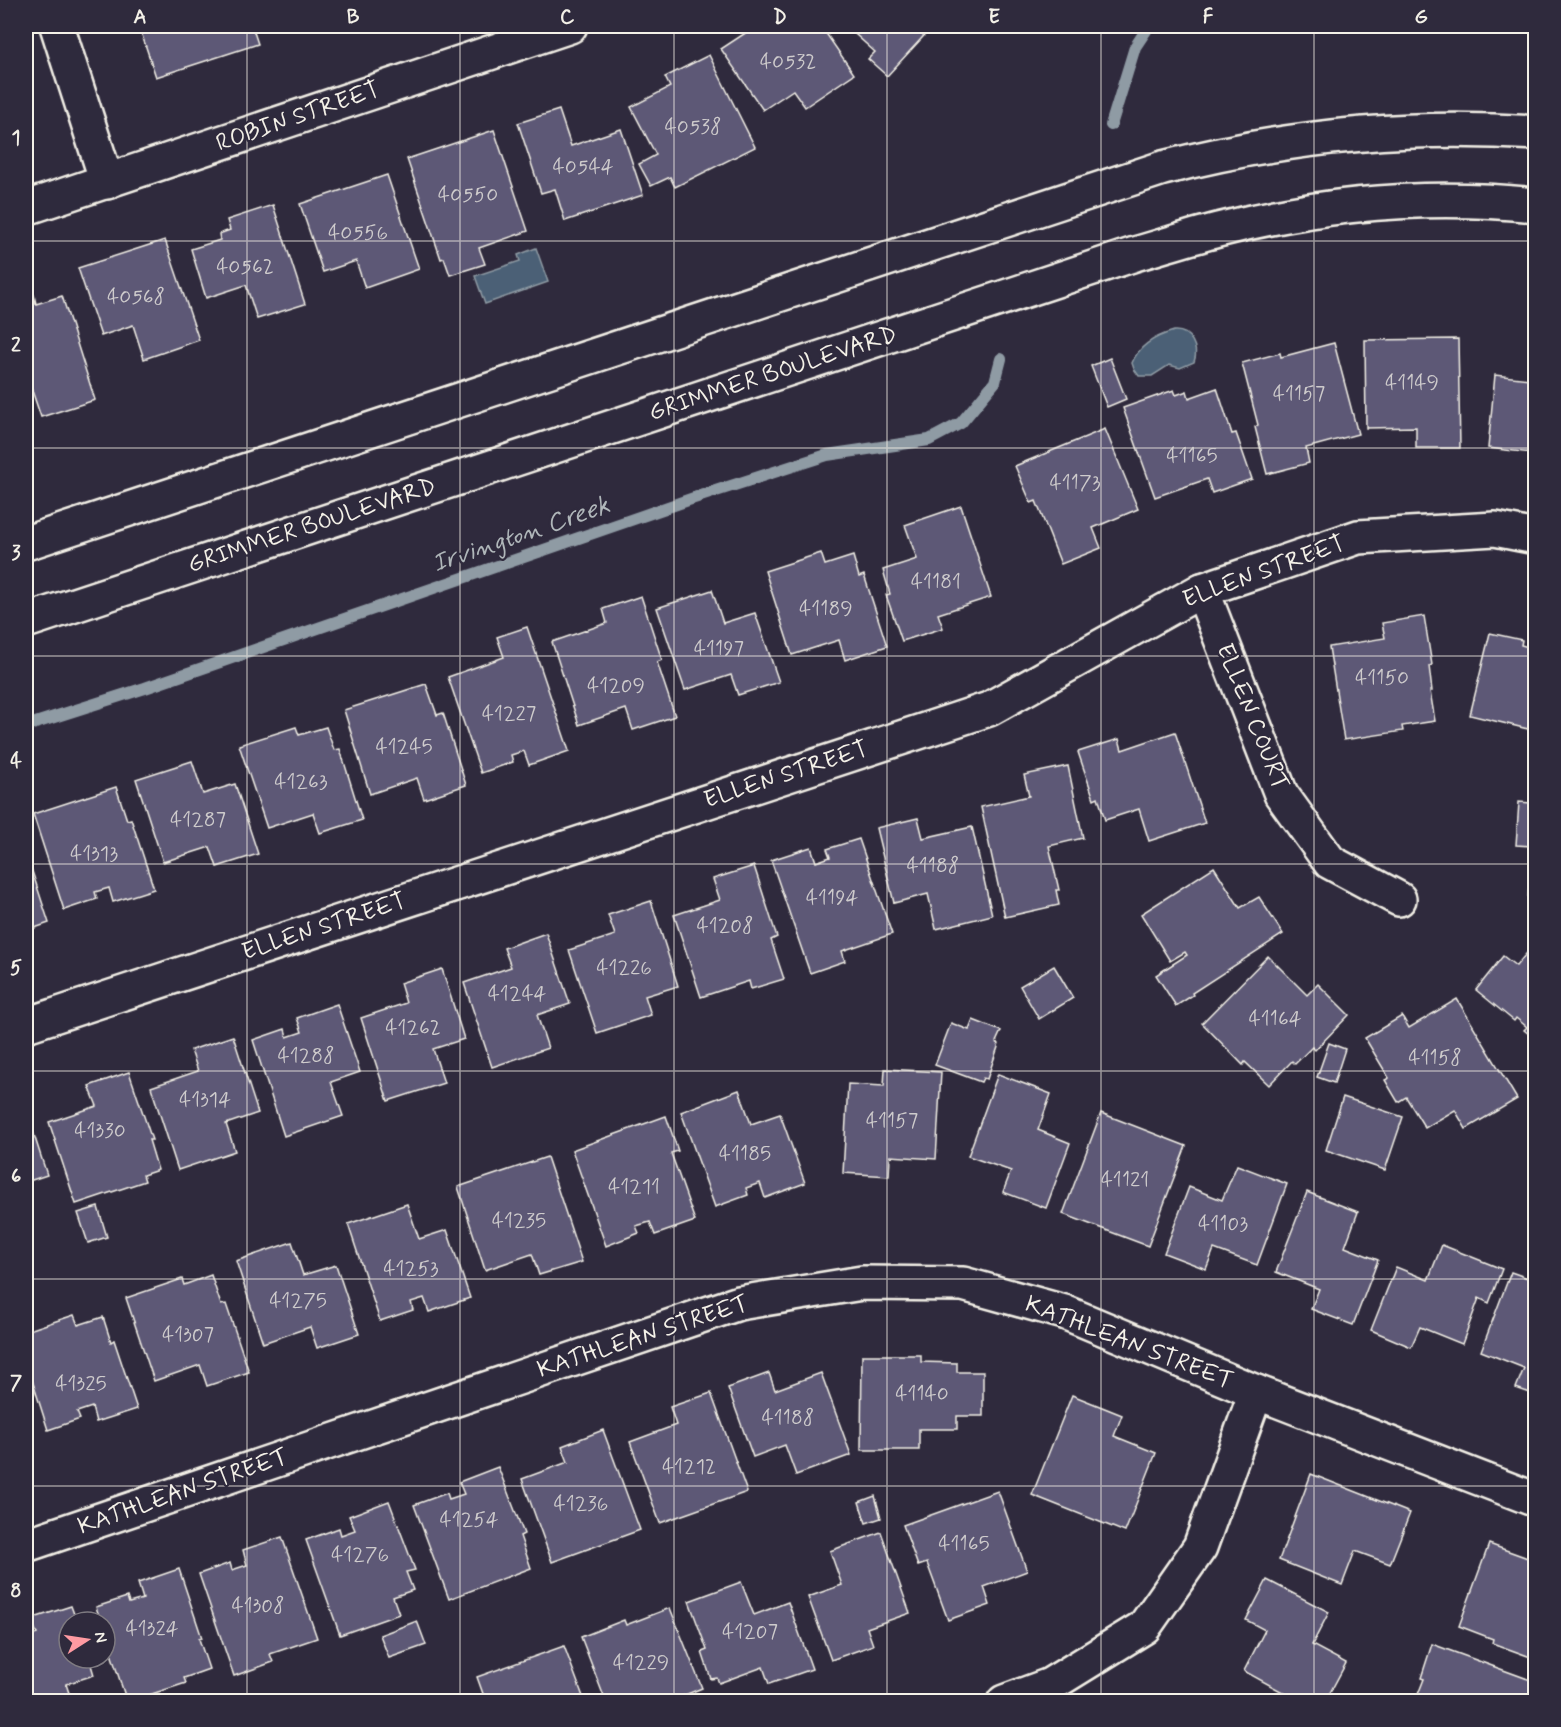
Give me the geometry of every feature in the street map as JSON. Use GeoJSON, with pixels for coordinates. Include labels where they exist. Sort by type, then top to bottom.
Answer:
{"type":"FeatureCollection","features":[{"type":"Feature","properties":{"kind":"street"},"geometry":{"type":"LineString","coordinates":[[57,26],[107,182]]}},
{"type":"Feature","properties":{"kind":"street","name":"ROBIN STREET"},"geometry":{"type":"LineString","coordinates":[[26,208],[570,26]]}},
{"type":"Feature","properties":{"kind":"street"},"geometry":{"type":"LineString","coordinates":[[26,543],[1163,168],[1247,148],[1345,134],[1422,130],[1536,133]]}},
{"type":"Feature","properties":{"kind":"street","name":"GRIMMER BOULEVARD"},"geometry":{"type":"LineString","coordinates":[[26,621],[1135,254],[1218,230],[1306,212],[1396,202],[1484,201],[1536,205]]}},
{"type":"Feature","properties":{"kind":"street","name":"ELLEN STREET"},"geometry":{"type":"LineString","coordinates":[[26,1025],[989,709],[1202,590],[1358,537],[1495,529],[1536,537]]}},
{"type":"Feature","properties":{"kind":"street","name":"ELLEN COURT"},"geometry":{"type":"LineString","coordinates":[[1202,590],[1281,794],[1330,862],[1399,899]]}},
{"type":"Feature","properties":{"kind":"street","name":"KATHLEAN STREET"},"geometry":{"type":"LineString","coordinates":[[26,1545],[739,1303],[862,1283],[963,1284],[1064,1312],[1256,1392],[1536,1500]]}},
{"type":"Feature","properties":{"kind":"street"},"geometry":{"type":"LineString","coordinates":[[1004,1701],[1050,1685],[1144,1627],[1200,1547],[1256,1392]]}},
{"type":"Feature","properties":{"kind":"water"},"geometry":{"type":"Polygon","coordinates":[[[536,248],[548,282],[485,304],[475,276],[520,261],[518,255],[536,248]]]}},
{"type":"Feature","properties":{"kind":"water"},"geometry":{"type":"Polygon","coordinates":[[[1174,331],[1185,333],[1192,341],[1195,351],[1194,362],[1180,368],[1169,365],[1152,376],[1139,376],[1132,363],[1139,351],[1155,339],[1174,331]]]}},
{"type":"Feature","properties":{"kind":"building"},"geometry":{"type":"Polygon","coordinates":[[[139,26],[252,26],[258,44],[156,77],[139,26]]]}},
{"type":"Feature","properties":{"kind":"building"},"geometry":{"type":"Polygon","coordinates":[[[756,26],[821,26],[854,74],[805,107],[793,90],[763,110],[721,49],[756,26]]]}},
{"type":"Feature","properties":{"kind":"building"},"geometry":{"type":"Polygon","coordinates":[[[846,26],[933,26],[887,76],[868,59],[875,52],[846,26]]]}},
{"type":"Feature","properties":{"kind":"building"},"geometry":{"type":"Polygon","coordinates":[[[709,55],[755,147],[675,187],[670,177],[651,186],[639,164],[656,155],[631,107],[670,87],[665,77],[709,55]]]}},
{"type":"Feature","properties":{"kind":"building"},"geometry":{"type":"Polygon","coordinates":[[[559,110],[571,146],[621,129],[643,195],[565,221],[555,189],[541,193],[518,123],[559,110]]]}},
{"type":"Feature","properties":{"kind":"building"},"geometry":{"type":"Polygon","coordinates":[[[494,130],[528,231],[479,248],[485,264],[450,275],[444,258],[441,259],[407,159],[494,130]]]}},
{"type":"Feature","properties":{"kind":"building"},"geometry":{"type":"Polygon","coordinates":[[[387,175],[419,269],[365,288],[356,261],[323,272],[300,204],[387,175]]]}},
{"type":"Feature","properties":{"kind":"building"},"geometry":{"type":"Polygon","coordinates":[[[273,205],[305,304],[257,319],[246,285],[206,298],[191,249],[220,240],[219,234],[230,230],[227,220],[273,205]]]}},
{"type":"Feature","properties":{"kind":"building"},"geometry":{"type":"Polygon","coordinates":[[[165,240],[199,340],[144,359],[133,325],[101,336],[78,268],[165,240]]]}},
{"type":"Feature","properties":{"kind":"building"},"geometry":{"type":"Polygon","coordinates":[[[34,295],[36,304],[62,296],[95,400],[41,417],[26,373],[26,297],[34,295]]]}},
{"type":"Feature","properties":{"kind":"building"},"geometry":{"type":"Polygon","coordinates":[[[1458,339],[1460,448],[1416,448],[1416,427],[1366,428],[1365,340],[1458,339]]]}},
{"type":"Feature","properties":{"kind":"building"},"geometry":{"type":"Polygon","coordinates":[[[1334,343],[1358,434],[1306,448],[1309,463],[1267,474],[1255,427],[1258,425],[1242,363],[1280,353],[1281,357],[1334,343]]]}},
{"type":"Feature","properties":{"kind":"building"},"geometry":{"type":"Polygon","coordinates":[[[1533,344],[1536,344],[1536,431],[1534,431],[1532,453],[1488,448],[1495,375],[1529,379],[1533,344]]]}},
{"type":"Feature","properties":{"kind":"building"},"geometry":{"type":"Polygon","coordinates":[[[1110,358],[1126,399],[1107,407],[1091,366],[1110,358]]]}},
{"type":"Feature","properties":{"kind":"building"},"geometry":{"type":"Polygon","coordinates":[[[1217,388],[1232,434],[1236,433],[1252,479],[1212,493],[1207,479],[1155,497],[1123,408],[1174,390],[1176,395],[1187,391],[1189,398],[1217,388]]]}},
{"type":"Feature","properties":{"kind":"building"},"geometry":{"type":"Polygon","coordinates":[[[1105,429],[1138,509],[1093,528],[1101,548],[1061,564],[1036,501],[1031,503],[1015,466],[1105,429]]]}},
{"type":"Feature","properties":{"kind":"building"},"geometry":{"type":"Polygon","coordinates":[[[961,506],[991,597],[938,614],[943,628],[902,641],[886,595],[890,594],[883,570],[917,559],[905,525],[961,506]]]}},
{"type":"Feature","properties":{"kind":"building"},"geometry":{"type":"Polygon","coordinates":[[[821,553],[825,565],[853,556],[859,577],[864,575],[887,646],[845,660],[839,640],[792,655],[765,571],[821,553]]]}},
{"type":"Feature","properties":{"kind":"building"},"geometry":{"type":"Polygon","coordinates":[[[712,590],[723,623],[755,613],[779,682],[738,695],[731,675],[685,690],[657,608],[712,590]]]}},
{"type":"Feature","properties":{"kind":"building"},"geometry":{"type":"Polygon","coordinates":[[[641,596],[662,660],[657,662],[675,716],[633,730],[626,709],[579,725],[552,642],[607,623],[603,609],[641,596]]]}},
{"type":"Feature","properties":{"kind":"building"},"geometry":{"type":"Polygon","coordinates":[[[1424,616],[1432,665],[1429,666],[1432,691],[1430,691],[1435,721],[1402,726],[1403,731],[1344,740],[1329,647],[1385,638],[1382,623],[1424,616]]]}},
{"type":"Feature","properties":{"kind":"building"},"geometry":{"type":"Polygon","coordinates":[[[527,627],[569,751],[529,765],[524,751],[511,755],[513,762],[481,773],[448,677],[504,657],[497,637],[527,627]]]}},
{"type":"Feature","properties":{"kind":"building"},"geometry":{"type":"Polygon","coordinates":[[[1490,633],[1522,640],[1521,645],[1536,649],[1536,698],[1528,729],[1470,715],[1490,633]]]}},
{"type":"Feature","properties":{"kind":"building"},"geometry":{"type":"Polygon","coordinates":[[[426,684],[437,715],[443,713],[466,785],[424,799],[417,778],[370,794],[344,710],[426,684]]]}},
{"type":"Feature","properties":{"kind":"building"},"geometry":{"type":"Polygon","coordinates":[[[296,727],[299,735],[326,727],[334,750],[340,749],[362,820],[320,833],[313,813],[267,828],[239,745],[296,727]]]}},
{"type":"Feature","properties":{"kind":"building"},"geometry":{"type":"Polygon","coordinates":[[[1175,732],[1205,823],[1149,841],[1139,809],[1105,820],[1098,797],[1094,799],[1078,752],[1119,739],[1122,750],[1175,732]]]}},
{"type":"Feature","properties":{"kind":"building"},"geometry":{"type":"Polygon","coordinates":[[[192,761],[203,794],[235,784],[258,854],[217,867],[210,847],[163,862],[136,779],[192,761]]]}},
{"type":"Feature","properties":{"kind":"building"},"geometry":{"type":"Polygon","coordinates":[[[1068,766],[1083,838],[1049,846],[1059,890],[1056,890],[1059,905],[1005,917],[981,807],[1029,796],[1024,775],[1068,766]]]}},
{"type":"Feature","properties":{"kind":"building"},"geometry":{"type":"Polygon","coordinates":[[[1532,777],[1536,777],[1536,902],[1528,901],[1531,846],[1516,845],[1519,802],[1531,803],[1532,777]]]}},
{"type":"Feature","properties":{"kind":"building"},"geometry":{"type":"Polygon","coordinates":[[[116,787],[127,820],[131,819],[154,889],[113,902],[109,888],[95,892],[97,899],[64,910],[33,814],[116,787]]]}},
{"type":"Feature","properties":{"kind":"building"},"geometry":{"type":"Polygon","coordinates":[[[918,818],[923,838],[972,827],[992,915],[936,929],[928,894],[894,903],[876,828],[918,818]]]}},
{"type":"Feature","properties":{"kind":"building"},"geometry":{"type":"Polygon","coordinates":[[[859,839],[892,934],[842,951],[845,961],[810,973],[771,860],[811,847],[816,862],[830,857],[827,849],[859,839]]]}},
{"type":"Feature","properties":{"kind":"building"},"geometry":{"type":"Polygon","coordinates":[[[26,853],[49,923],[26,931],[26,853]]]}},
{"type":"Feature","properties":{"kind":"building"},"geometry":{"type":"Polygon","coordinates":[[[754,866],[777,937],[771,940],[784,979],[751,989],[749,981],[701,997],[674,915],[720,900],[713,879],[754,866]]]}},
{"type":"Feature","properties":{"kind":"building"},"geometry":{"type":"Polygon","coordinates":[[[1214,867],[1240,908],[1259,897],[1283,934],[1192,993],[1193,995],[1176,1006],[1156,975],[1187,955],[1185,952],[1170,961],[1141,914],[1214,867]]]}},
{"type":"Feature","properties":{"kind":"building"},"geometry":{"type":"Polygon","coordinates":[[[651,901],[678,986],[645,996],[651,1015],[597,1033],[569,950],[615,935],[608,915],[651,901]]]}},
{"type":"Feature","properties":{"kind":"building"},"geometry":{"type":"Polygon","coordinates":[[[546,933],[570,1004],[537,1015],[548,1048],[492,1067],[464,983],[511,967],[504,948],[546,933]]]}},
{"type":"Feature","properties":{"kind":"building"},"geometry":{"type":"Polygon","coordinates":[[[1536,942],[1536,1040],[1524,1030],[1527,1027],[1516,1018],[1514,1021],[1476,990],[1503,956],[1516,966],[1536,942]]]}},
{"type":"Feature","properties":{"kind":"building"},"geometry":{"type":"Polygon","coordinates":[[[1268,956],[1307,995],[1318,984],[1349,1015],[1315,1050],[1312,1047],[1295,1064],[1292,1061],[1269,1085],[1245,1062],[1243,1065],[1202,1023],[1268,956]]]}},
{"type":"Feature","properties":{"kind":"building"},"geometry":{"type":"Polygon","coordinates":[[[1054,966],[1073,998],[1039,1019],[1020,986],[1054,966]]]}},
{"type":"Feature","properties":{"kind":"building"},"geometry":{"type":"Polygon","coordinates":[[[442,969],[464,1039],[433,1049],[444,1083],[388,1101],[361,1018],[406,1003],[400,983],[442,969]]]}},
{"type":"Feature","properties":{"kind":"building"},"geometry":{"type":"Polygon","coordinates":[[[1457,999],[1517,1099],[1466,1129],[1455,1110],[1425,1128],[1406,1097],[1398,1102],[1385,1080],[1389,1078],[1365,1038],[1402,1016],[1409,1028],[1457,999]]]}},
{"type":"Feature","properties":{"kind":"building"},"geometry":{"type":"Polygon","coordinates":[[[337,1004],[360,1072],[331,1082],[343,1116],[284,1136],[253,1040],[285,1029],[287,1037],[302,1032],[297,1018],[337,1004]]]}},
{"type":"Feature","properties":{"kind":"building"},"geometry":{"type":"Polygon","coordinates":[[[973,1020],[1001,1031],[987,1079],[983,1078],[981,1082],[935,1065],[951,1023],[969,1030],[973,1020]]]}},
{"type":"Feature","properties":{"kind":"building"},"geometry":{"type":"Polygon","coordinates":[[[233,1036],[258,1113],[226,1124],[235,1151],[178,1170],[151,1087],[198,1071],[191,1050],[233,1036]]]}},
{"type":"Feature","properties":{"kind":"building"},"geometry":{"type":"Polygon","coordinates":[[[1329,1043],[1345,1049],[1334,1083],[1317,1077],[1329,1043]]]}},
{"type":"Feature","properties":{"kind":"building"},"geometry":{"type":"Polygon","coordinates":[[[885,1069],[941,1072],[936,1159],[890,1156],[889,1176],[843,1173],[848,1084],[884,1086],[885,1069]]]}},
{"type":"Feature","properties":{"kind":"building"},"geometry":{"type":"Polygon","coordinates":[[[129,1072],[152,1140],[149,1140],[158,1170],[143,1175],[145,1181],[76,1204],[49,1122],[97,1106],[89,1086],[129,1072]]]}},
{"type":"Feature","properties":{"kind":"building"},"geometry":{"type":"Polygon","coordinates":[[[998,1074],[1051,1094],[1038,1130],[1070,1143],[1046,1208],[1003,1192],[1011,1171],[968,1156],[998,1074]]]}},
{"type":"Feature","properties":{"kind":"building"},"geometry":{"type":"Polygon","coordinates":[[[739,1090],[751,1124],[780,1114],[805,1183],[765,1198],[760,1183],[746,1188],[748,1195],[715,1207],[681,1112],[739,1090]]]}},
{"type":"Feature","properties":{"kind":"building"},"geometry":{"type":"Polygon","coordinates":[[[1343,1097],[1403,1117],[1385,1170],[1326,1150],[1343,1097]]]}},
{"type":"Feature","properties":{"kind":"building"},"geometry":{"type":"Polygon","coordinates":[[[26,1110],[47,1175],[26,1182],[26,1110]]]}},
{"type":"Feature","properties":{"kind":"building"},"geometry":{"type":"Polygon","coordinates":[[[1101,1113],[1186,1146],[1148,1246],[1063,1214],[1101,1113]]]}},
{"type":"Feature","properties":{"kind":"building"},"geometry":{"type":"Polygon","coordinates":[[[666,1116],[678,1151],[671,1153],[695,1221],[655,1235],[650,1222],[636,1226],[639,1233],[606,1246],[572,1150],[666,1116]]]}},
{"type":"Feature","properties":{"kind":"building"},"geometry":{"type":"Polygon","coordinates":[[[547,1157],[582,1262],[539,1275],[532,1254],[485,1270],[458,1187],[547,1157]]]}},
{"type":"Feature","properties":{"kind":"building"},"geometry":{"type":"Polygon","coordinates":[[[1237,1165],[1287,1184],[1257,1265],[1214,1249],[1206,1269],[1164,1253],[1189,1187],[1222,1200],[1237,1165]]]}},
{"type":"Feature","properties":{"kind":"building"},"geometry":{"type":"Polygon","coordinates":[[[1307,1192],[1358,1212],[1345,1247],[1378,1260],[1353,1325],[1311,1309],[1319,1289],[1276,1272],[1307,1192]]]}},
{"type":"Feature","properties":{"kind":"building"},"geometry":{"type":"Polygon","coordinates":[[[407,1204],[419,1239],[447,1230],[470,1298],[429,1312],[424,1298],[411,1302],[413,1310],[380,1321],[348,1224],[407,1204]]]}},
{"type":"Feature","properties":{"kind":"building"},"geometry":{"type":"Polygon","coordinates":[[[98,1207],[107,1237],[88,1243],[78,1213],[98,1207]]]}},
{"type":"Feature","properties":{"kind":"building"},"geometry":{"type":"Polygon","coordinates":[[[292,1242],[303,1275],[336,1265],[359,1334],[317,1348],[310,1327],[263,1343],[236,1261],[292,1242]]]}},
{"type":"Feature","properties":{"kind":"building"},"geometry":{"type":"Polygon","coordinates":[[[1442,1245],[1502,1269],[1489,1303],[1479,1298],[1462,1344],[1420,1327],[1411,1347],[1371,1330],[1396,1267],[1428,1280],[1442,1245]]]}},
{"type":"Feature","properties":{"kind":"building"},"geometry":{"type":"Polygon","coordinates":[[[1511,1272],[1536,1281],[1536,1395],[1516,1388],[1524,1368],[1481,1351],[1511,1272]]]}},
{"type":"Feature","properties":{"kind":"building"},"geometry":{"type":"Polygon","coordinates":[[[211,1275],[221,1305],[226,1304],[249,1372],[207,1386],[200,1365],[154,1381],[126,1298],[182,1279],[184,1285],[211,1275]]]}},
{"type":"Feature","properties":{"kind":"building"},"geometry":{"type":"Polygon","coordinates":[[[74,1315],[78,1325],[103,1317],[111,1342],[114,1340],[137,1409],[96,1422],[92,1407],[77,1412],[80,1419],[48,1430],[26,1361],[26,1331],[74,1315]]]}},
{"type":"Feature","properties":{"kind":"building"},"geometry":{"type":"Polygon","coordinates":[[[862,1355],[921,1355],[921,1362],[957,1363],[957,1372],[983,1372],[983,1416],[957,1416],[957,1429],[919,1429],[919,1450],[861,1450],[862,1355]]]}},
{"type":"Feature","properties":{"kind":"building"},"geometry":{"type":"Polygon","coordinates":[[[769,1373],[775,1390],[821,1373],[851,1455],[796,1475],[785,1445],[753,1457],[728,1388],[769,1373]]]}},
{"type":"Feature","properties":{"kind":"building"},"geometry":{"type":"Polygon","coordinates":[[[711,1393],[747,1492],[660,1523],[630,1442],[676,1425],[670,1407],[711,1393]]]}},
{"type":"Feature","properties":{"kind":"building"},"geometry":{"type":"Polygon","coordinates":[[[1072,1395],[1122,1415],[1114,1436],[1156,1453],[1125,1532],[1032,1495],[1072,1395]]]}},
{"type":"Feature","properties":{"kind":"building"},"geometry":{"type":"Polygon","coordinates":[[[603,1430],[640,1530],[552,1562],[522,1479],[568,1462],[562,1446],[603,1430]]]}},
{"type":"Feature","properties":{"kind":"building"},"geometry":{"type":"Polygon","coordinates":[[[498,1467],[524,1534],[520,1536],[531,1568],[449,1599],[414,1505],[447,1493],[449,1499],[464,1494],[459,1482],[498,1467]]]}},
{"type":"Feature","properties":{"kind":"building"},"geometry":{"type":"Polygon","coordinates":[[[1311,1474],[1410,1513],[1390,1564],[1355,1551],[1342,1585],[1279,1560],[1311,1474]]]}},
{"type":"Feature","properties":{"kind":"building"},"geometry":{"type":"Polygon","coordinates":[[[998,1491],[1027,1571],[984,1587],[990,1605],[948,1620],[927,1563],[918,1566],[903,1525],[998,1491]]]}},
{"type":"Feature","properties":{"kind":"building"},"geometry":{"type":"Polygon","coordinates":[[[875,1496],[881,1518],[866,1523],[859,1502],[875,1496]]]}},
{"type":"Feature","properties":{"kind":"building"},"geometry":{"type":"Polygon","coordinates":[[[389,1501],[415,1570],[406,1572],[413,1590],[393,1597],[399,1614],[340,1635],[306,1540],[339,1528],[341,1535],[355,1530],[349,1516],[389,1501]]]}},
{"type":"Feature","properties":{"kind":"building"},"geometry":{"type":"Polygon","coordinates":[[[881,1532],[910,1613],[867,1628],[873,1645],[831,1660],[808,1597],[842,1585],[830,1551],[881,1532]]]}},
{"type":"Feature","properties":{"kind":"building"},"geometry":{"type":"Polygon","coordinates":[[[282,1537],[317,1638],[270,1654],[273,1662],[234,1676],[199,1574],[230,1563],[232,1570],[247,1565],[243,1550],[282,1537]]]}},
{"type":"Feature","properties":{"kind":"building"},"geometry":{"type":"Polygon","coordinates":[[[1489,1544],[1536,1561],[1536,1659],[1492,1643],[1493,1639],[1459,1626],[1489,1544]]]}},
{"type":"Feature","properties":{"kind":"building"},"geometry":{"type":"Polygon","coordinates":[[[179,1569],[202,1638],[199,1639],[209,1669],[184,1678],[186,1683],[127,1702],[116,1670],[117,1610],[97,1610],[96,1607],[127,1597],[129,1603],[143,1599],[138,1583],[179,1569]]]}},
{"type":"Feature","properties":{"kind":"building"},"geometry":{"type":"Polygon","coordinates":[[[1267,1580],[1329,1612],[1312,1645],[1346,1663],[1325,1702],[1301,1702],[1244,1671],[1265,1630],[1246,1620],[1267,1580]]]}},
{"type":"Feature","properties":{"kind":"building"},"geometry":{"type":"Polygon","coordinates":[[[741,1582],[754,1615],[788,1602],[812,1669],[769,1684],[763,1667],[719,1683],[717,1678],[711,1679],[702,1652],[707,1650],[689,1601],[741,1582]]]}},
{"type":"Feature","properties":{"kind":"building"},"geometry":{"type":"Polygon","coordinates":[[[71,1606],[72,1610],[59,1610],[71,1606]]]}},
{"type":"Feature","properties":{"kind":"building"},"geometry":{"type":"Polygon","coordinates":[[[670,1608],[702,1688],[668,1702],[606,1702],[581,1637],[624,1620],[626,1625],[670,1608]]]}},
{"type":"Feature","properties":{"kind":"building"},"geometry":{"type":"Polygon","coordinates":[[[57,1611],[57,1670],[93,1670],[94,1675],[66,1684],[72,1702],[26,1702],[26,1638],[37,1634],[31,1619],[57,1611]]]}},
{"type":"Feature","properties":{"kind":"building"},"geometry":{"type":"Polygon","coordinates":[[[417,1621],[426,1645],[389,1658],[380,1635],[417,1621]]]}},
{"type":"Feature","properties":{"kind":"building"},"geometry":{"type":"Polygon","coordinates":[[[1432,1644],[1536,1682],[1536,1702],[1415,1702],[1424,1679],[1421,1678],[1432,1644]]]}},
{"type":"Feature","properties":{"kind":"building"},"geometry":{"type":"Polygon","coordinates":[[[564,1646],[585,1702],[486,1702],[477,1677],[564,1646]]]}},
{"type":"Feature","properties":{"kind":"waterway","name":"Irvington Creek"},"geometry":{"type":"LineString","coordinates":[[1111,125],[1135,47],[1149,26]]}},
{"type":"Feature","properties":{"kind":"waterway","name":"Irvington Creek"},"geometry":{"type":"LineString","coordinates":[[26,726],[145,688],[694,498],[827,455],[929,440],[961,423],[995,382],[1001,359]]}}]}
